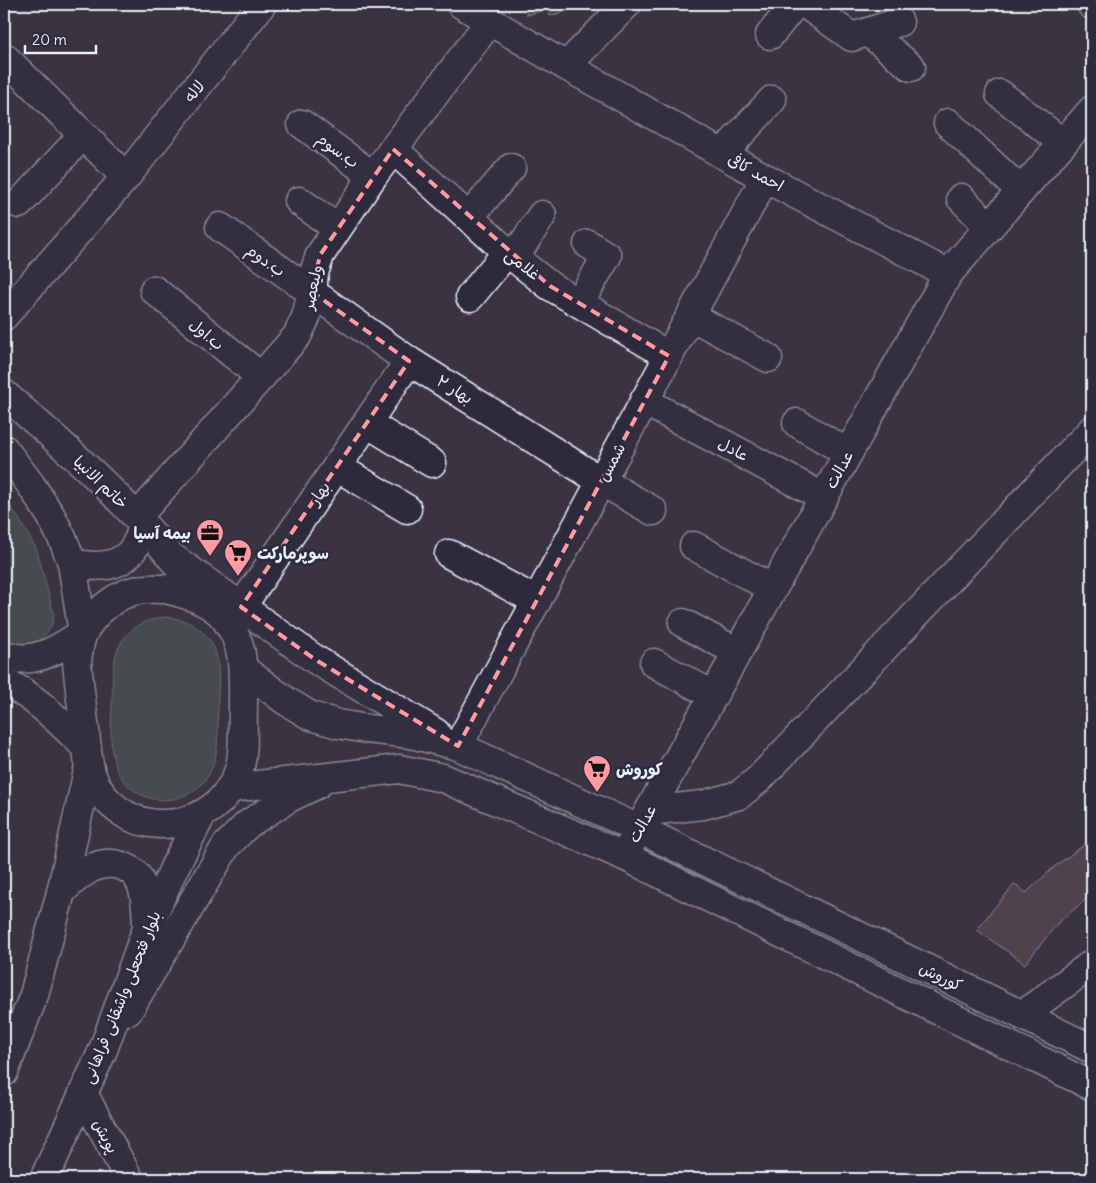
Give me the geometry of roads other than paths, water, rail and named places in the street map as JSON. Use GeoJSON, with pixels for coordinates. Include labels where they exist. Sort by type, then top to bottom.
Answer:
{"type":"FeatureCollection","features":[{"type":"Feature","properties":{"kind":"street","name":"لاله"},"geometry":{"type":"LineString","coordinates":[[4,316],[126,177],[262,4]]}},
{"type":"Feature","properties":{"kind":"street","name":"احمد کافی"},"geometry":{"type":"LineString","coordinates":[[461,4],[566,66],[765,178],[948,274]]}},
{"type":"Feature","properties":{"kind":"street"},"geometry":{"type":"LineString","coordinates":[[566,66],[627,4]]}},
{"type":"Feature","properties":{"kind":"street"},"geometry":{"type":"LineString","coordinates":[[770,35],[795,4]]}},
{"type":"Feature","properties":{"kind":"street"},"geometry":{"type":"LineString","coordinates":[[805,4],[852,37],[899,22]]}},
{"type":"Feature","properties":{"kind":"street","name":"ولیعصر"},"geometry":{"type":"LineString","coordinates":[[140,520],[298,336],[306,317],[314,273],[320,255],[373,176],[490,21]]}},
{"type":"Feature","properties":{"kind":"street"},"geometry":{"type":"LineString","coordinates":[[868,32],[911,67]]}},
{"type":"Feature","properties":{"kind":"street"},"geometry":{"type":"LineString","coordinates":[[4,58],[126,177]]}},
{"type":"Feature","properties":{"kind":"street"},"geometry":{"type":"LineString","coordinates":[[1000,94],[1063,143]]}},
{"type":"Feature","properties":{"kind":"street"},"geometry":{"type":"LineString","coordinates":[[722,154],[772,100]]}},
{"type":"Feature","properties":{"kind":"street","name":"عدالت"},"geometry":{"type":"LineString","coordinates":[[624,856],[948,274],[1092,110]]}},
{"type":"Feature","properties":{"kind":"street"},"geometry":{"type":"LineString","coordinates":[[948,123],[1021,191]]}},
{"type":"Feature","properties":{"kind":"street","name":"ب.سوم"},"geometry":{"type":"LineString","coordinates":[[302,124],[373,176]]}},
{"type":"Feature","properties":{"kind":"street"},"geometry":{"type":"LineString","coordinates":[[19,204],[83,135]]}},
{"type":"Feature","properties":{"kind":"street","name":"غلامی"},"geometry":{"type":"LineString","coordinates":[[393,149],[510,255],[550,286],[669,356]]}},
{"type":"Feature","properties":{"kind":"street"},"geometry":{"type":"LineString","coordinates":[[469,217],[511,168]]}},
{"type":"Feature","properties":{"kind":"street","name":"شمس"},"geometry":{"type":"LineString","coordinates":[[458,746],[765,178]]}},
{"type":"Feature","properties":{"kind":"street"},"geometry":{"type":"LineString","coordinates":[[961,198],[989,227]]}},
{"type":"Feature","properties":{"kind":"street"},"geometry":{"type":"LineString","coordinates":[[299,201],[337,228]]}},
{"type":"Feature","properties":{"kind":"street"},"geometry":{"type":"LineString","coordinates":[[470,297],[510,255],[542,215]]}},
{"type":"Feature","properties":{"kind":"street","name":"ب.دوم"},"geometry":{"type":"LineString","coordinates":[[220,227],[312,292]]}},
{"type":"Feature","properties":{"kind":"street"},"geometry":{"type":"LineString","coordinates":[[579,303],[607,256],[588,244]]}},
{"type":"Feature","properties":{"kind":"street","name":"ب.اول"},"geometry":{"type":"LineString","coordinates":[[154,290],[261,377]]}},
{"type":"Feature","properties":{"kind":"street","name":"بهار ۲"},"geometry":{"type":"LineString","coordinates":[[312,292],[409,361],[653,512]]}},
{"type":"Feature","properties":{"kind":"street"},"geometry":{"type":"LineString","coordinates":[[691,316],[768,358]]}},
{"type":"Feature","properties":{"kind":"street","name":"بهار"},"geometry":{"type":"LineString","coordinates":[[235,616],[409,361]]}},
{"type":"Feature","properties":{"kind":"street","name":"خاتم الانبیا"},"geometry":{"type":"LineString","coordinates":[[4,394],[61,443],[140,520],[173,558],[206,603]]}},
{"type":"Feature","properties":{"kind":"street","name":"عادل"},"geometry":{"type":"LineString","coordinates":[[644,401],[823,497]]}},
{"type":"Feature","properties":{"kind":"street"},"geometry":{"type":"LineString","coordinates":[[367,423],[432,463]]}},
{"type":"Feature","properties":{"kind":"street"},"geometry":{"type":"LineString","coordinates":[[797,423],[848,453]]}},
{"type":"Feature","properties":{"kind":"street"},"geometry":{"type":"LineString","coordinates":[[644,820],[738,795],[759,779],[1092,430]]}},
{"type":"Feature","properties":{"kind":"street"},"geometry":{"type":"LineString","coordinates":[[4,449],[51,516],[72,563],[83,633],[77,662],[88,757],[96,785],[108,801],[124,814],[142,822],[162,825],[182,823],[201,816],[218,804],[230,788],[239,769],[242,751],[243,669],[241,650],[234,632],[235,616]]}},
{"type":"Feature","properties":{"kind":"street"},"geometry":{"type":"LineString","coordinates":[[337,467],[408,509]]}},
{"type":"Feature","properties":{"kind":"street"},"geometry":{"type":"LineString","coordinates":[[72,563],[98,567],[120,560],[129,554],[136,545],[140,520]]}},
{"type":"Feature","properties":{"kind":"street"},"geometry":{"type":"LineString","coordinates":[[694,546],[773,589]]}},
{"type":"Feature","properties":{"kind":"street"},"geometry":{"type":"LineString","coordinates":[[448,554],[537,601]]}},
{"type":"Feature","properties":{"kind":"street"},"geometry":{"type":"LineString","coordinates":[[173,558],[235,616],[316,660],[458,746]]}},
{"type":"Feature","properties":{"kind":"street"},"geometry":{"type":"LineString","coordinates":[[4,655],[25,659],[38,658],[50,653],[83,633],[103,608],[120,597],[138,590],[166,589],[188,595],[206,603],[222,615],[235,616]]}},
{"type":"Feature","properties":{"kind":"street"},"geometry":{"type":"LineString","coordinates":[[683,623],[737,652]]}},
{"type":"Feature","properties":{"kind":"street"},"geometry":{"type":"LineString","coordinates":[[654,663],[713,695]]}},
{"type":"Feature","properties":{"kind":"street","name":"کوروش"},"geometry":{"type":"LineString","coordinates":[[243,669],[286,701],[311,716],[338,724],[411,734],[458,746],[644,820],[1022,1015],[1092,1049]]}},
{"type":"Feature","properties":{"kind":"street"},"geometry":{"type":"LineString","coordinates":[[4,682],[18,688],[31,697],[88,757]]}},
{"type":"Feature","properties":{"kind":"street"},"geometry":{"type":"LineString","coordinates":[[4,1072],[34,995],[61,892],[88,757]]}},
{"type":"Feature","properties":{"kind":"street","name":"کوروش"},"geometry":{"type":"LineString","coordinates":[[230,788],[399,769],[443,778],[624,856],[1092,1086]]}},
{"type":"Feature","properties":{"kind":"street"},"geometry":{"type":"LineString","coordinates":[[103,1050],[154,969],[226,846],[248,824],[289,798],[317,784],[347,774]]}},
{"type":"Feature","properties":{"kind":"street","name":"بلوار فتحعلی واشقانی فراهانی"},"geometry":{"type":"LineString","coordinates":[[44,1179],[103,1050],[147,928],[174,868],[201,816]]}},
{"type":"Feature","properties":{"kind":"street"},"geometry":{"type":"LineString","coordinates":[[61,892],[76,878],[102,864],[112,863],[124,866],[135,873],[142,884],[146,898],[147,928]]}},
{"type":"Feature","properties":{"kind":"street"},"geometry":{"type":"LineString","coordinates":[[1022,1015],[1092,964]]}},
{"type":"Feature","properties":{"kind":"street","name":"پویش"},"geometry":{"type":"LineString","coordinates":[[83,1093],[129,1179]]}},
{"type":"Feature","properties":{"kind":"place","name":"بیمه آسیا"},"geometry":{"type":"Point","coordinates":[210,557]}},
{"type":"Feature","properties":{"kind":"place","name":"سوپرمارکت"},"geometry":{"type":"Point","coordinates":[238,577]}},
{"type":"Feature","properties":{"kind":"place","name":"کوروش"},"geometry":{"type":"Point","coordinates":[597,793]}}]}
